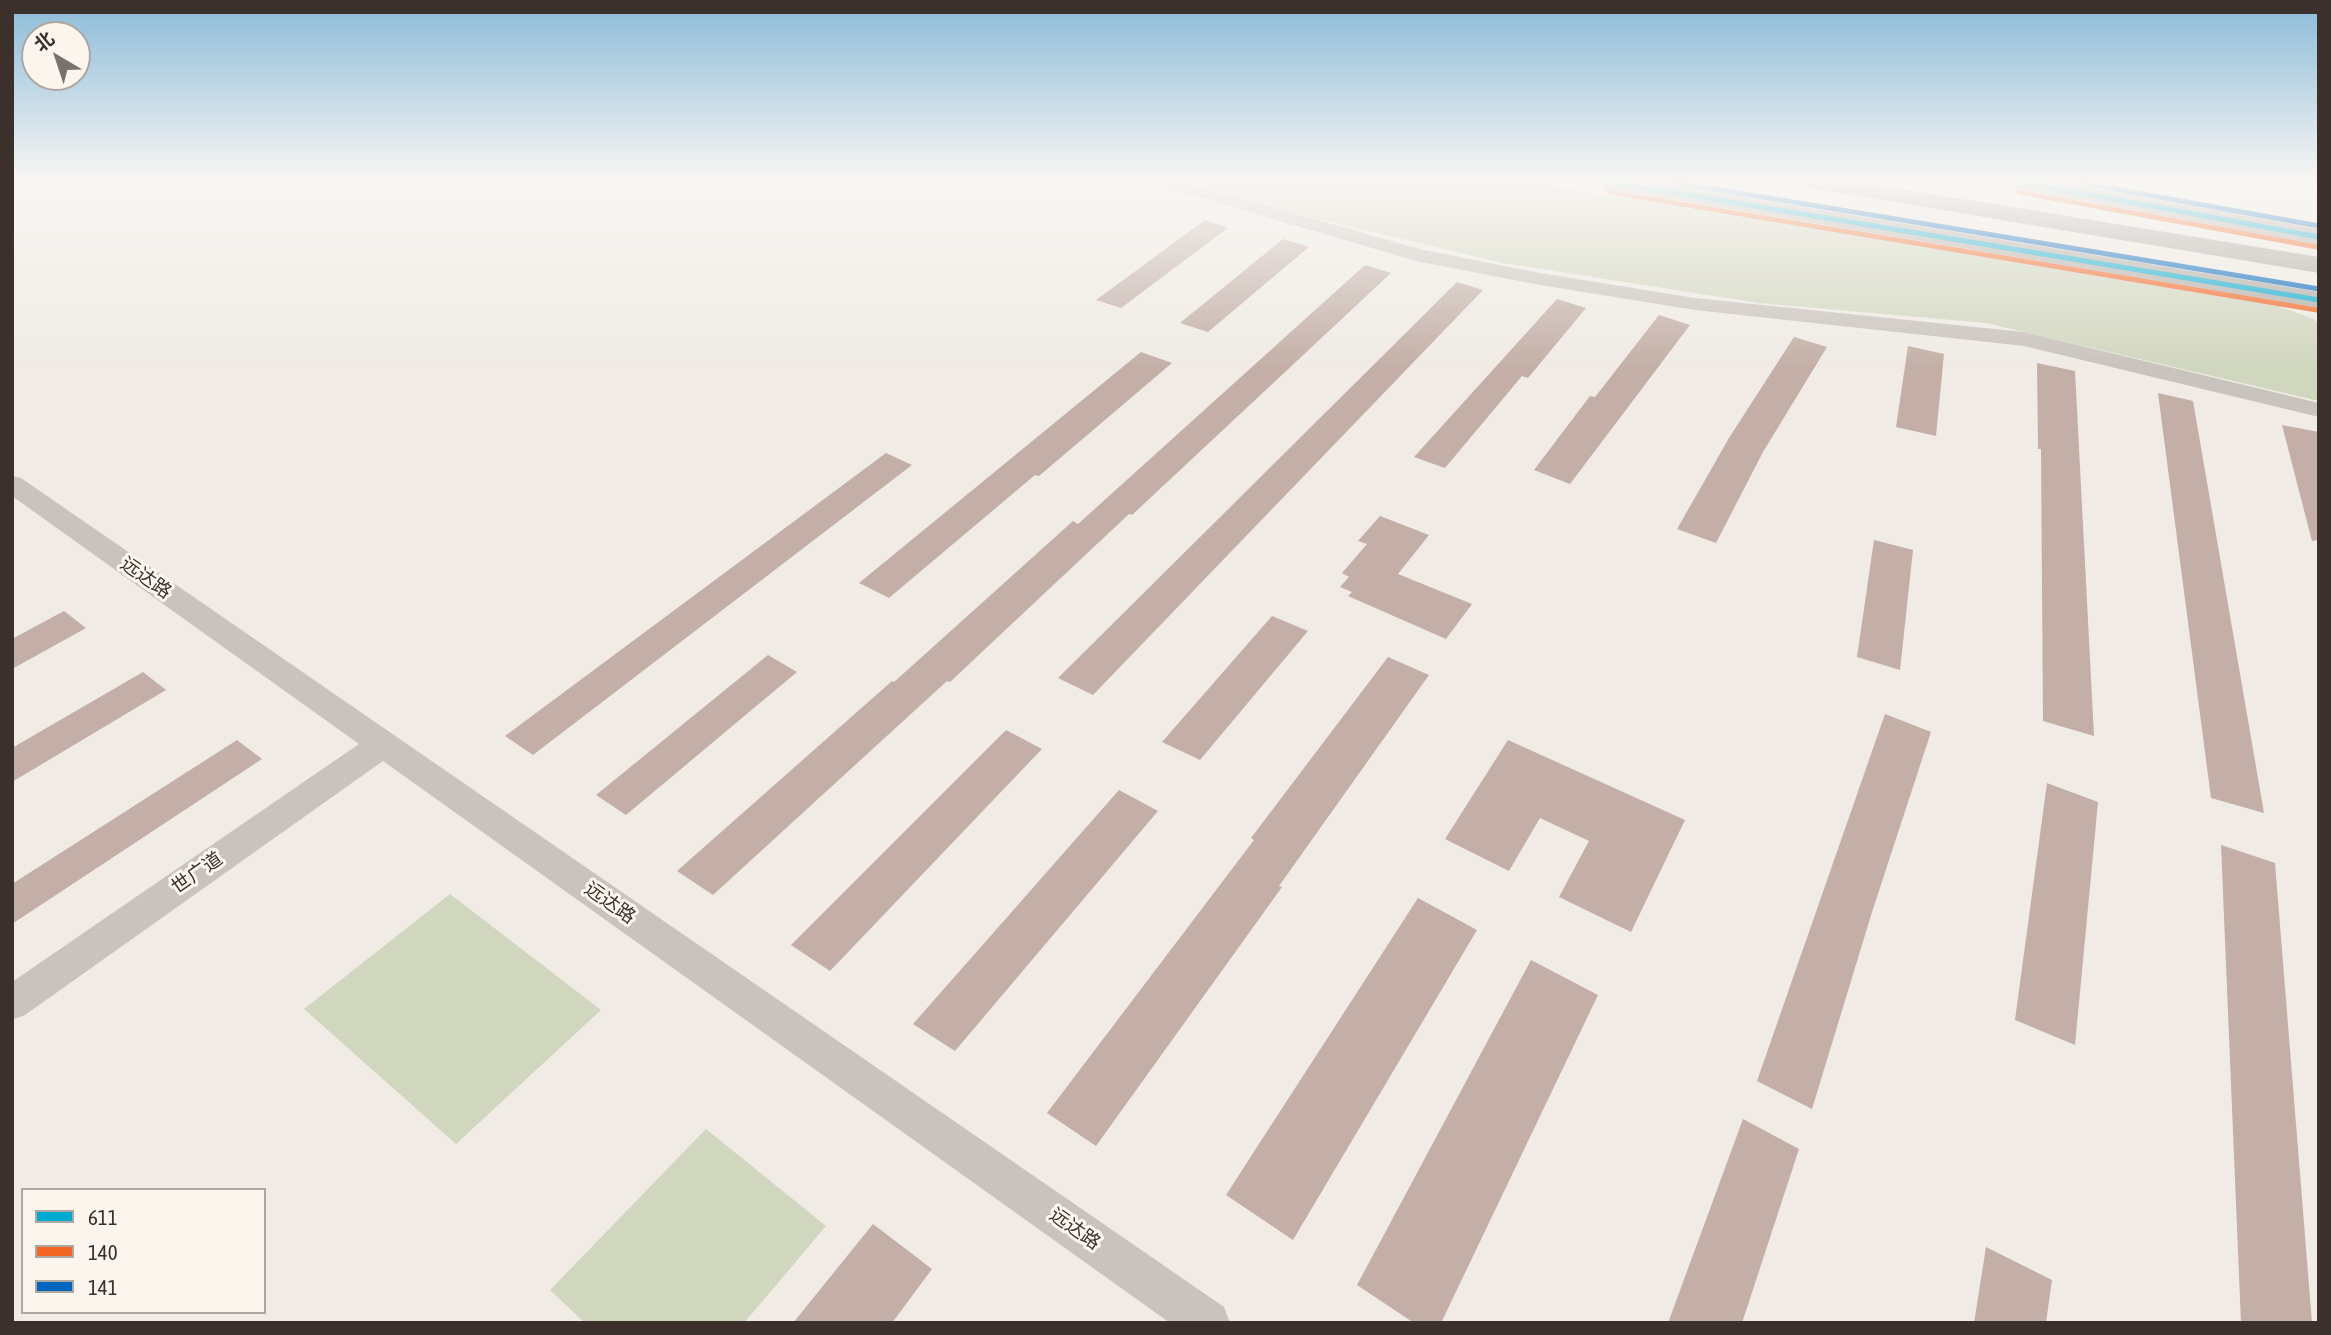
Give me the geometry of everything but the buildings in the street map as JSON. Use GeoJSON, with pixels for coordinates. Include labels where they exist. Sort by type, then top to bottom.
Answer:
{"type":"FeatureCollection","features":[{"type":"Feature","properties":{"kind":"highway"},"geometry":{"type":"LineString","coordinates":[[1988,244],[2319,300]]}},
{"type":"Feature","properties":{"kind":"highway"},"geometry":{"type":"LineString","coordinates":[[2122,244],[2319,276]]}},
{"type":"Feature","properties":{"kind":"highway"},"geometry":{"type":"LineString","coordinates":[[2195,244],[2319,265]]}},
{"type":"Feature","properties":{"kind":"street"},"geometry":{"type":"LineString","coordinates":[[1378,244],[1416,255],[1540,279],[1695,304],[2024,339],[2319,410]]}},
{"type":"Feature","properties":{"kind":"street","name":"远达路"},"geometry":{"type":"LineString","coordinates":[[12,484],[1209,1323]]}},
{"type":"Feature","properties":{"kind":"street","name":"世广道"},"geometry":{"type":"LineString","coordinates":[[12,1003],[383,744]]}},
{"type":"Feature","properties":{"kind":"green space"},"geometry":{"type":"Polygon","coordinates":[[[1425,244],[1911,244],[2268,302],[2314,319],[2319,324],[2319,401],[1986,323],[1759,303],[1503,263],[1425,244]]]}},
{"type":"Feature","properties":{"kind":"green space"},"geometry":{"type":"Polygon","coordinates":[[[450,894],[601,1010],[456,1144],[304,1009],[450,894]]]}},
{"type":"Feature","properties":{"kind":"green space"},"geometry":{"type":"Polygon","coordinates":[[[706,1129],[826,1226],[744,1323],[585,1323],[550,1290],[706,1129]]]}},
{"type":"Feature","properties":{"kind":"transit line","name":"140"},"geometry":{"type":"LineString","coordinates":[[1923,244],[2317,310]]}},
{"type":"Feature","properties":{"kind":"transit line","name":"611"},"geometry":{"type":"LineString","coordinates":[[1985,244],[2319,300]]}},
{"type":"Feature","properties":{"kind":"transit line","name":"141"},"geometry":{"type":"LineString","coordinates":[[2049,244],[2319,289]]}},
{"type":"Feature","properties":{"kind":"transit line","name":"140"},"geometry":{"type":"LineString","coordinates":[[2302,244],[2317,247]]}}]}
